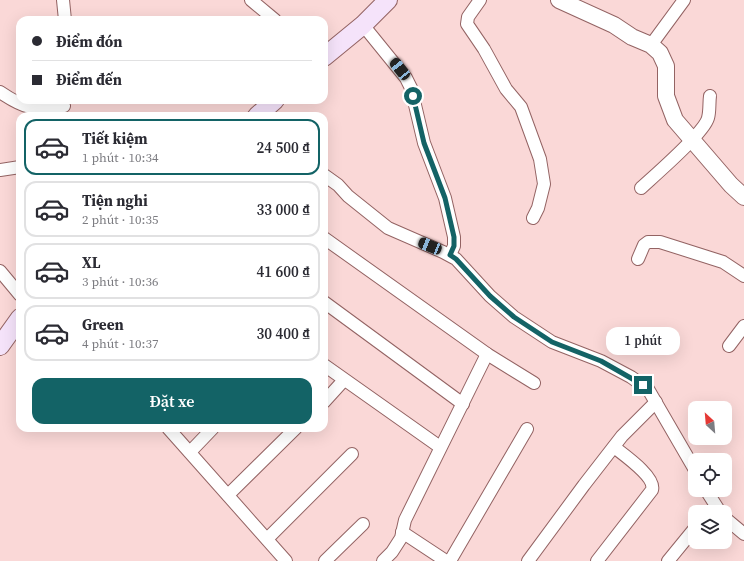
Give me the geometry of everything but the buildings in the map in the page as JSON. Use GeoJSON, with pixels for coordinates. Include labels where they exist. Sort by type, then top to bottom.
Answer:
{"type":"FeatureCollection","features":[{"type":"Feature","properties":{"kind":"main road"},"geometry":{"type":"LineString","coordinates":[[328,55],[363,25],[388,0]]}},
{"type":"Feature","properties":{"kind":"main road"},"geometry":{"type":"LineString","coordinates":[[262,112],[270,104]]}},
{"type":"Feature","properties":{"kind":"main road"},"geometry":{"type":"LineString","coordinates":[[0,346],[16,324]]}},
{"type":"Feature","properties":{"kind":"street"},"geometry":{"type":"LineString","coordinates":[[63,0],[65,16]]}},
{"type":"Feature","properties":{"kind":"street"},"geometry":{"type":"LineString","coordinates":[[251,0],[270,16]]}},
{"type":"Feature","properties":{"kind":"street"},"geometry":{"type":"LineString","coordinates":[[480,0],[468,17],[466,24],[484,49],[506,89],[521,107],[543,171],[544,184],[542,197],[533,218]]}},
{"type":"Feature","properties":{"kind":"street"},"geometry":{"type":"LineString","coordinates":[[651,45],[684,0]]}},
{"type":"Feature","properties":{"kind":"street"},"geometry":{"type":"LineString","coordinates":[[565,1],[614,25],[632,37],[651,45],[660,53],[666,66],[666,96],[675,120],[731,185],[744,197]]}},
{"type":"Feature","properties":{"kind":"street"},"geometry":{"type":"LineString","coordinates":[[363,25],[406,78],[411,88],[424,143],[445,198],[454,237],[454,246],[450,255]]}},
{"type":"Feature","properties":{"kind":"street"},"geometry":{"type":"LineString","coordinates":[[0,92],[16,102]]}},
{"type":"Feature","properties":{"kind":"street"},"geometry":{"type":"LineString","coordinates":[[641,188],[692,141],[708,119],[710,96]]}},
{"type":"Feature","properties":{"kind":"street"},"geometry":{"type":"LineString","coordinates":[[20,104],[25,107],[40,109],[65,107]]}},
{"type":"Feature","properties":{"kind":"street"},"geometry":{"type":"LineString","coordinates":[[0,170],[16,168]]}},
{"type":"Feature","properties":{"kind":"street"},"geometry":{"type":"LineString","coordinates":[[328,178],[388,228],[456,259],[490,296],[514,317],[552,342],[601,361],[631,377],[648,389],[688,458]]}},
{"type":"Feature","properties":{"kind":"street"},"geometry":{"type":"LineString","coordinates":[[328,241],[487,354],[534,383]]}},
{"type":"Feature","properties":{"kind":"street"},"geometry":{"type":"LineString","coordinates":[[638,259],[644,245],[648,242],[660,242],[723,262],[744,276]]}},
{"type":"Feature","properties":{"kind":"street"},"geometry":{"type":"LineString","coordinates":[[0,272],[16,290]]}},
{"type":"Feature","properties":{"kind":"street"},"geometry":{"type":"LineString","coordinates":[[328,305],[463,404]]}},
{"type":"Feature","properties":{"kind":"street"},"geometry":{"type":"LineString","coordinates":[[729,346],[744,326]]}},
{"type":"Feature","properties":{"kind":"street"},"geometry":{"type":"LineString","coordinates":[[383,561],[397,546],[405,520],[487,354]]}},
{"type":"Feature","properties":{"kind":"street"},"geometry":{"type":"LineString","coordinates":[[328,368],[440,447]]}},
{"type":"Feature","properties":{"kind":"street"},"geometry":{"type":"LineString","coordinates":[[328,398],[344,380]]}},
{"type":"Feature","properties":{"kind":"street"},"geometry":{"type":"LineString","coordinates":[[528,561],[614,447],[656,402]]}},
{"type":"Feature","properties":{"kind":"street"},"geometry":{"type":"LineString","coordinates":[[450,561],[527,429]]}},
{"type":"Feature","properties":{"kind":"street"},"geometry":{"type":"LineString","coordinates":[[172,432],[286,561]]}},
{"type":"Feature","properties":{"kind":"street"},"geometry":{"type":"LineString","coordinates":[[190,452],[209,432]]}},
{"type":"Feature","properties":{"kind":"street"},"geometry":{"type":"LineString","coordinates":[[228,495],[292,432]]}},
{"type":"Feature","properties":{"kind":"street"},"geometry":{"type":"LineString","coordinates":[[596,561],[654,486],[645,473],[614,447]]}},
{"type":"Feature","properties":{"kind":"street"},"geometry":{"type":"LineString","coordinates":[[266,538],[352,454]]}},
{"type":"Feature","properties":{"kind":"street"},"geometry":{"type":"LineString","coordinates":[[325,561],[363,524]]}},
{"type":"Feature","properties":{"kind":"street"},"geometry":{"type":"LineString","coordinates":[[732,524],[744,534]]}},
{"type":"Feature","properties":{"kind":"street"},"geometry":{"type":"LineString","coordinates":[[402,532],[446,561]]}},
{"type":"Feature","properties":{"kind":"street"},"geometry":{"type":"LineString","coordinates":[[668,561],[688,537]]}},
{"type":"Feature","properties":{"kind":"route"},"geometry":{"type":"LineString","coordinates":[[413,96],[424,143],[434,165],[445,198],[454,237],[454,246],[450,255],[456,259],[490,296],[514,317],[552,342],[601,361],[643,385]]}}]}
